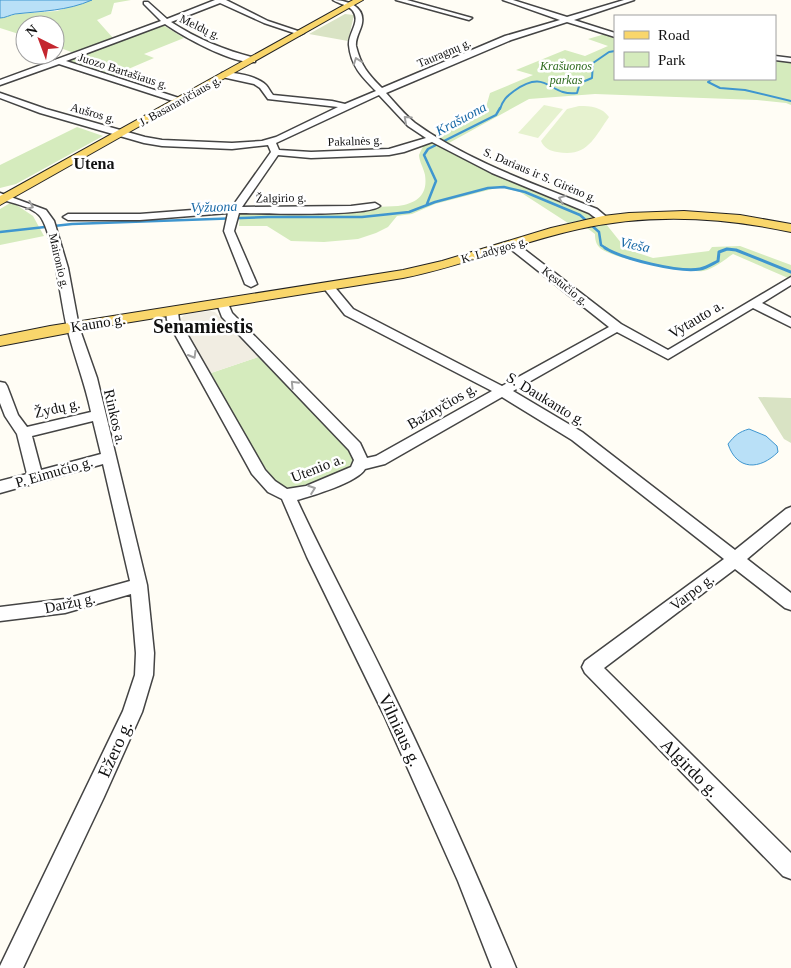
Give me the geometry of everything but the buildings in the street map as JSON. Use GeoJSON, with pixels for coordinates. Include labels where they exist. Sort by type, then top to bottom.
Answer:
{"type":"FeatureCollection","features":[{"type":"Feature","properties":{"kind":"main road","name":"J. Basanavičiaus g."},"geometry":{"type":"LineString","coordinates":[[2,198],[121,134],[360,0]]}},
{"type":"Feature","properties":{"kind":"main road","name":"K. Ladygos g."},"geometry":{"type":"LineString","coordinates":[[197,308],[432,268],[579,225],[601,221],[661,216],[726,218],[760,221],[791,228]]}},
{"type":"Feature","properties":{"kind":"main road","name":"Kauno g."},"geometry":{"type":"LineString","coordinates":[[0,341],[197,308]]}},
{"type":"Feature","properties":{"kind":"street"},"geometry":{"type":"LineString","coordinates":[[65,59],[221,0],[266,22],[300,33]]}},
{"type":"Feature","properties":{"kind":"street"},"geometry":{"type":"LineString","coordinates":[[336,0],[350,6]]}},
{"type":"Feature","properties":{"kind":"street"},"geometry":{"type":"LineString","coordinates":[[399,0],[468,18]]}},
{"type":"Feature","properties":{"kind":"street"},"geometry":{"type":"LineString","coordinates":[[506,0],[614,35]]}},
{"type":"Feature","properties":{"kind":"street","name":"Tauragnų g."},"geometry":{"type":"LineString","coordinates":[[271,142],[345,107],[513,36],[631,0]]}},
{"type":"Feature","properties":{"kind":"street","name":"Meldų g."},"geometry":{"type":"LineString","coordinates":[[146,3],[165,22],[209,44],[252,60]]}},
{"type":"Feature","properties":{"kind":"street","name":"S. Dariaus ir S. Girėno g."},"geometry":{"type":"LineString","coordinates":[[350,6],[357,10],[359,17],[353,48],[360,70],[412,124],[438,141],[510,178],[593,211],[601,221]]}},
{"type":"Feature","properties":{"kind":"street"},"geometry":{"type":"LineString","coordinates":[[776,58],[791,60]]}},
{"type":"Feature","properties":{"kind":"street","name":"Juozo Bartašiaus g."},"geometry":{"type":"LineString","coordinates":[[65,63],[179,101]]}},
{"type":"Feature","properties":{"kind":"street"},"geometry":{"type":"LineString","coordinates":[[0,83],[48,65]]}},
{"type":"Feature","properties":{"kind":"street"},"geometry":{"type":"LineString","coordinates":[[225,75],[254,81],[262,86],[266,94],[271,97],[315,103],[332,103],[345,107]]}},
{"type":"Feature","properties":{"kind":"street"},"geometry":{"type":"LineString","coordinates":[[372,81],[394,87]]}},
{"type":"Feature","properties":{"kind":"street","name":"Aušros g."},"geometry":{"type":"LineString","coordinates":[[0,95],[43,112],[121,134],[162,142],[242,146],[271,142]]}},
{"type":"Feature","properties":{"kind":"street","name":"Pakalnės g."},"geometry":{"type":"LineString","coordinates":[[276,152],[311,155],[390,152],[438,141]]}},
{"type":"Feature","properties":{"kind":"street"},"geometry":{"type":"LineString","coordinates":[[251,284],[229,231],[228,224],[233,211],[276,152],[271,142]]}},
{"type":"Feature","properties":{"kind":"street","name":"Maironio g."},"geometry":{"type":"LineString","coordinates":[[2,198],[36,209],[42,212],[49,221],[62,268],[73,328]]}},
{"type":"Feature","properties":{"kind":"street","name":"Žalgirio g."},"geometry":{"type":"LineString","coordinates":[[68,218],[140,217],[233,211],[351,209],[375,206]]}},
{"type":"Feature","properties":{"kind":"street","name":"Kęstučio g."},"geometry":{"type":"LineString","coordinates":[[512,245],[617,327]]}},
{"type":"Feature","properties":{"kind":"street","name":"Vytauto a."},"geometry":{"type":"LineString","coordinates":[[617,327],[668,355],[791,280]]}},
{"type":"Feature","properties":{"kind":"street","name":"S. Daukanto g."},"geometry":{"type":"LineString","coordinates":[[329,287],[349,312],[502,391],[588,443],[791,603]]}},
{"type":"Feature","properties":{"kind":"street"},"geometry":{"type":"LineString","coordinates":[[753,303],[791,323]]}},
{"type":"Feature","properties":{"kind":"street","name":"Utenio a."},"geometry":{"type":"LineString","coordinates":[[172,312],[173,320],[257,470],[272,487],[288,496],[299,494],[357,470],[360,465],[360,454],[355,447],[226,314],[223,304]]}},
{"type":"Feature","properties":{"kind":"street","name":"Bažnyčios g."},"geometry":{"type":"LineString","coordinates":[[360,465],[380,460],[617,327]]}},
{"type":"Feature","properties":{"kind":"street","name":"Rinkos a."},"geometry":{"type":"LineString","coordinates":[[73,328],[90,378],[122,515]]}},
{"type":"Feature","properties":{"kind":"street"},"geometry":{"type":"LineString","coordinates":[[0,386],[6,418],[24,433],[34,477]]}},
{"type":"Feature","properties":{"kind":"street","name":"Žydų g."},"geometry":{"type":"LineString","coordinates":[[24,433],[99,415]]}},
{"type":"Feature","properties":{"kind":"street","name":"P. Eimučio g."},"geometry":{"type":"LineString","coordinates":[[0,487],[108,457]]}},
{"type":"Feature","properties":{"kind":"street","name":"Vilniaus g."},"geometry":{"type":"LineString","coordinates":[[288,496],[315,557],[391,709],[467,876],[504,968]]}},
{"type":"Feature","properties":{"kind":"street","name":"Varpo g."},"geometry":{"type":"LineString","coordinates":[[591,667],[735,560],[791,513]]}},
{"type":"Feature","properties":{"kind":"street","name":"Ežero g."},"geometry":{"type":"LineString","coordinates":[[11,968],[97,790],[141,689],[145,653],[139,585],[122,515]]}},
{"type":"Feature","properties":{"kind":"street","name":"Daržų g."},"geometry":{"type":"LineString","coordinates":[[0,614],[65,606],[139,585]]}},
{"type":"Feature","properties":{"kind":"street","name":"Algirdo g."},"geometry":{"type":"LineString","coordinates":[[591,667],[791,868]]}},
{"type":"Feature","properties":{"kind":"green space"},"geometry":{"type":"Polygon","coordinates":[[[92,0],[131,0],[114,3],[111,14],[97,20],[113,38],[74,53],[65,50],[65,15],[15,15],[15,33],[0,28],[0,18],[17,14],[57,11],[92,0]]]}},
{"type":"Feature","properties":{"kind":"green space"},"geometry":{"type":"Polygon","coordinates":[[[345,14],[354,15],[348,41],[309,34],[345,14]]]}},
{"type":"Feature","properties":{"kind":"green space"},"geometry":{"type":"Polygon","coordinates":[[[163,25],[184,38],[144,54],[154,58],[112,76],[67,61],[163,25]]]}},
{"type":"Feature","properties":{"kind":"green space","name":"Krašuonos parkas"},"geometry":{"type":"Polygon","coordinates":[[[605,34],[614,36],[614,80],[776,80],[776,61],[791,63],[791,105],[757,100],[595,94],[529,99],[447,144],[433,136],[486,107],[490,93],[533,75],[516,70],[565,50],[585,56],[608,46],[588,39],[605,34]]]}},
{"type":"Feature","properties":{"kind":"green space"},"geometry":{"type":"Polygon","coordinates":[[[544,105],[563,109],[538,138],[518,133],[544,105]]]}},
{"type":"Feature","properties":{"kind":"green space"},"geometry":{"type":"Polygon","coordinates":[[[579,106],[596,108],[603,111],[609,117],[594,139],[583,149],[567,153],[550,150],[541,141],[567,109],[579,106]]]}},
{"type":"Feature","properties":{"kind":"green space"},"geometry":{"type":"Polygon","coordinates":[[[77,127],[103,136],[16,184],[0,188],[0,165],[77,127]]]}},
{"type":"Feature","properties":{"kind":"green space"},"geometry":{"type":"Polygon","coordinates":[[[433,141],[583,209],[593,218],[568,223],[520,192],[500,187],[435,204],[412,214],[397,216],[388,227],[358,239],[324,242],[291,241],[267,226],[239,226],[240,213],[398,206],[411,203],[420,197],[425,188],[425,175],[419,155],[424,144],[433,141]]]}},
{"type":"Feature","properties":{"kind":"green space"},"geometry":{"type":"Polygon","coordinates":[[[12,202],[33,216],[44,236],[0,245],[0,209],[12,202]]]}},
{"type":"Feature","properties":{"kind":"green space"},"geometry":{"type":"Polygon","coordinates":[[[606,224],[626,249],[653,258],[709,251],[712,247],[740,246],[791,265],[791,277],[788,278],[733,254],[715,266],[703,271],[666,268],[619,257],[600,248],[596,242],[595,234],[587,228],[606,224]]]}},
{"type":"Feature","properties":{"kind":"green space"},"geometry":{"type":"Polygon","coordinates":[[[258,357],[352,452],[355,461],[351,465],[338,473],[302,487],[285,487],[277,482],[256,454],[211,373],[258,357]]]}},
{"type":"Feature","properties":{"kind":"green space"},"geometry":{"type":"Polygon","coordinates":[[[758,397],[791,398],[791,443],[784,439],[758,397]]]}},
{"type":"Feature","properties":{"kind":"shaded area"},"geometry":{"type":"Polygon","coordinates":[[[215,312],[258,357],[211,373],[178,323],[185,314],[215,312]]]}},
{"type":"Feature","properties":{"kind":"water"},"geometry":{"type":"Polygon","coordinates":[[[0,0],[92,0],[64,8],[15,14],[0,18],[0,0]]]}},
{"type":"Feature","properties":{"kind":"water"},"geometry":{"type":"Polygon","coordinates":[[[749,429],[766,436],[777,446],[778,452],[764,462],[757,464],[750,465],[737,459],[728,444],[737,434],[749,429]]]}},
{"type":"Feature","properties":{"kind":"waterway","name":"Krašuona"},"geometry":{"type":"LineString","coordinates":[[500,109],[511,93],[525,84],[534,82],[548,84],[560,91],[577,93],[580,83],[592,78],[593,63],[609,52],[614,51]]}},
{"type":"Feature","properties":{"kind":"waterway","name":"Krašuona"},"geometry":{"type":"LineString","coordinates":[[711,80],[708,82],[720,88],[745,90],[791,101]]}},
{"type":"Feature","properties":{"kind":"waterway","name":"Krašuona"},"geometry":{"type":"LineString","coordinates":[[427,204],[436,181],[424,155],[428,149],[496,115],[500,108]]}},
{"type":"Feature","properties":{"kind":"waterway","name":"Vyžuona"},"geometry":{"type":"LineString","coordinates":[[0,232],[72,224],[268,217],[362,217],[409,212],[435,202],[488,188],[504,187],[525,192],[580,215],[599,232],[601,245],[607,249]]}},
{"type":"Feature","properties":{"kind":"waterway","name":"Vieša"},"geometry":{"type":"LineString","coordinates":[[607,249],[652,264],[691,270],[707,267],[718,261],[719,252],[727,249],[736,250],[791,272]]}},
{"type":"Feature","properties":{"kind":"district","name":"Utena"},"geometry":{"type":"Point","coordinates":[94,163]}},
{"type":"Feature","properties":{"kind":"district","name":"Senamiestis"},"geometry":{"type":"Point","coordinates":[203,326]}}]}
